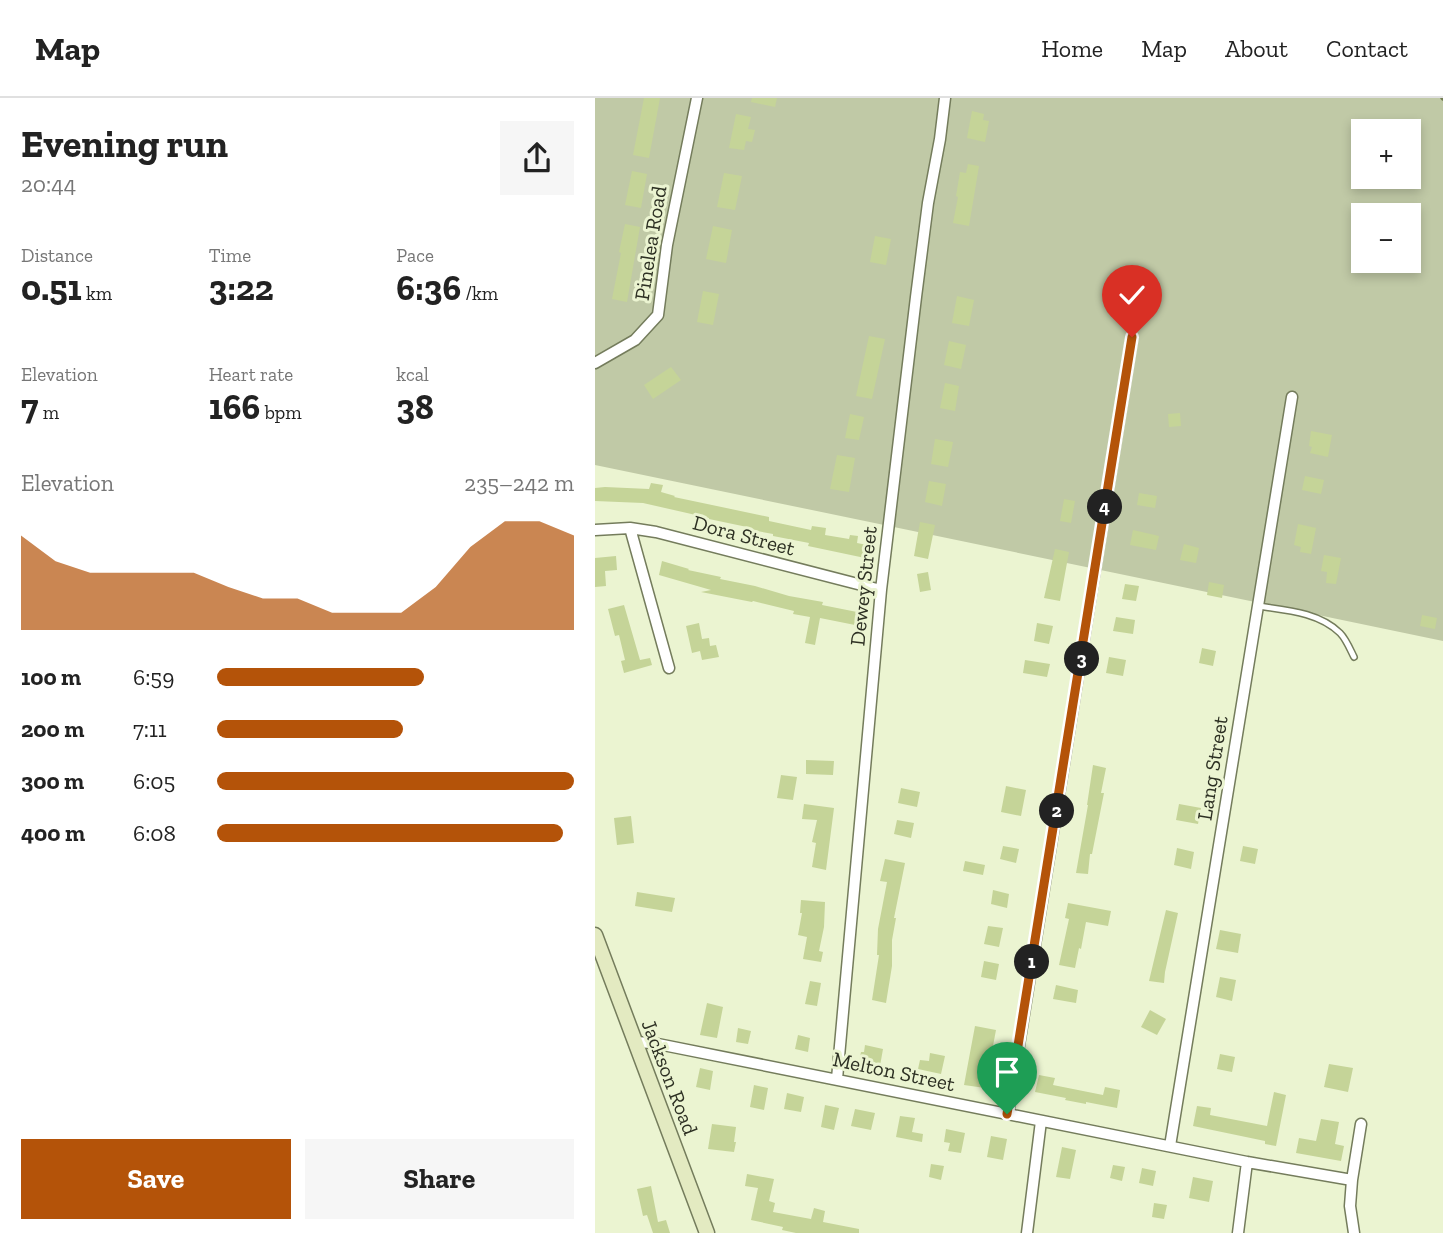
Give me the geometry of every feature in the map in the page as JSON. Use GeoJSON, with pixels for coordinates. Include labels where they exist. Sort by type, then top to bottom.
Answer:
{"type":"FeatureCollection","features":[{"type":"Feature","properties":{"kind":"main road","name":"Jackson Road"},"geometry":{"type":"LineString","coordinates":[[595,935],[706,1233]]}},
{"type":"Feature","properties":{"kind":"street","name":"Pinelea Road"},"geometry":{"type":"LineString","coordinates":[[595,363],[635,341],[658,315],[667,245],[697,98]]}},
{"type":"Feature","properties":{"kind":"street","name":"Dewey Street"},"geometry":{"type":"LineString","coordinates":[[838,1079],[881,590],[916,297],[945,98]]}},
{"type":"Feature","properties":{"kind":"street"},"geometry":{"type":"LineString","coordinates":[[1007,1114],[1132,337]]}},
{"type":"Feature","properties":{"kind":"street","name":"Lang Street"},"geometry":{"type":"LineString","coordinates":[[1170,1146],[1292,397]]}},
{"type":"Feature","properties":{"kind":"street","name":"Dora Street"},"geometry":{"type":"LineString","coordinates":[[595,530],[630,528],[656,532],[881,590]]}},
{"type":"Feature","properties":{"kind":"street"},"geometry":{"type":"LineString","coordinates":[[630,528],[669,668]]}},
{"type":"Feature","properties":{"kind":"street","name":"Melton Street"},"geometry":{"type":"LineString","coordinates":[[634,1042],[653,1043],[1247,1162],[1352,1180]]}},
{"type":"Feature","properties":{"kind":"street"},"geometry":{"type":"LineString","coordinates":[[1027,1233],[1041,1121]]}},
{"type":"Feature","properties":{"kind":"street"},"geometry":{"type":"LineString","coordinates":[[1354,1233],[1350,1206],[1361,1124]]}},
{"type":"Feature","properties":{"kind":"street"},"geometry":{"type":"LineString","coordinates":[[1238,1233],[1247,1162]]}},
{"type":"Feature","properties":{"kind":"lane"},"geometry":{"type":"LineString","coordinates":[[1258,606],[1303,614],[1329,624],[1342,635],[1354,657]]}},
{"type":"Feature","properties":{"kind":"green space"},"geometry":{"type":"Polygon","coordinates":[[[595,98],[1443,98],[1443,641],[595,465],[595,98]]]}},
{"type":"Feature","properties":{"kind":"building"},"geometry":{"type":"Polygon","coordinates":[[[644,98],[660,98],[649,158],[633,155],[644,98]]]}},
{"type":"Feature","properties":{"kind":"building"},"geometry":{"type":"Polygon","coordinates":[[[752,98],[777,98],[775,107],[751,102],[752,98]]]}},
{"type":"Feature","properties":{"kind":"building"},"geometry":{"type":"Polygon","coordinates":[[[972,111],[984,114],[983,120],[989,121],[985,142],[967,138],[972,111]]]}},
{"type":"Feature","properties":{"kind":"building"},"geometry":{"type":"Polygon","coordinates":[[[736,114],[751,117],[748,129],[755,130],[752,142],[746,141],[744,150],[729,148],[736,114]]]}},
{"type":"Feature","properties":{"kind":"building"},"geometry":{"type":"Polygon","coordinates":[[[968,164],[979,166],[969,226],[953,223],[960,172],[966,173],[968,164]]]}},
{"type":"Feature","properties":{"kind":"building"},"geometry":{"type":"Polygon","coordinates":[[[632,171],[647,174],[641,208],[625,205],[632,171]]]}},
{"type":"Feature","properties":{"kind":"building"},"geometry":{"type":"Polygon","coordinates":[[[724,173],[742,176],[735,210],[717,207],[724,173]]]}},
{"type":"Feature","properties":{"kind":"building"},"geometry":{"type":"Polygon","coordinates":[[[625,224],[640,227],[627,302],[612,299],[625,224]]]}},
{"type":"Feature","properties":{"kind":"building"},"geometry":{"type":"Polygon","coordinates":[[[713,226],[732,230],[726,263],[706,259],[713,226]]]}},
{"type":"Feature","properties":{"kind":"building"},"geometry":{"type":"Polygon","coordinates":[[[875,236],[891,239],[886,265],[870,262],[875,236]]]}},
{"type":"Feature","properties":{"kind":"building"},"geometry":{"type":"Polygon","coordinates":[[[703,291],[719,294],[713,325],[697,322],[703,291]]]}},
{"type":"Feature","properties":{"kind":"building"},"geometry":{"type":"Polygon","coordinates":[[[957,296],[974,300],[969,326],[952,323],[957,296]]]}},
{"type":"Feature","properties":{"kind":"building"},"geometry":{"type":"Polygon","coordinates":[[[869,336],[885,339],[872,399],[856,396],[869,336]]]}},
{"type":"Feature","properties":{"kind":"building"},"geometry":{"type":"Polygon","coordinates":[[[949,341],[966,345],[961,369],[944,365],[949,341]]]}},
{"type":"Feature","properties":{"kind":"building"},"geometry":{"type":"Polygon","coordinates":[[[671,367],[681,380],[653,399],[644,385],[671,367]]]}},
{"type":"Feature","properties":{"kind":"building"},"geometry":{"type":"Polygon","coordinates":[[[945,383],[959,386],[955,411],[940,408],[945,383]]]}},
{"type":"Feature","properties":{"kind":"building"},"geometry":{"type":"Polygon","coordinates":[[[1180,413],[1181,426],[1169,427],[1168,414],[1180,413]]]}},
{"type":"Feature","properties":{"kind":"building"},"geometry":{"type":"Polygon","coordinates":[[[850,414],[864,417],[859,440],[845,438],[850,414]]]}},
{"type":"Feature","properties":{"kind":"building"},"geometry":{"type":"Polygon","coordinates":[[[1311,431],[1332,435],[1328,457],[1310,453],[1311,431]]]}},
{"type":"Feature","properties":{"kind":"building"},"geometry":{"type":"Polygon","coordinates":[[[935,439],[953,442],[948,467],[931,464],[935,439]]]}},
{"type":"Feature","properties":{"kind":"building"},"geometry":{"type":"Polygon","coordinates":[[[837,455],[855,458],[849,492],[830,489],[837,455]]]}},
{"type":"Feature","properties":{"kind":"building"},"geometry":{"type":"Polygon","coordinates":[[[1305,476],[1324,480],[1321,494],[1302,490],[1305,476]]]}},
{"type":"Feature","properties":{"kind":"building"},"geometry":{"type":"Polygon","coordinates":[[[929,481],[946,484],[942,506],[925,502],[929,481]]]}},
{"type":"Feature","properties":{"kind":"building"},"geometry":{"type":"Polygon","coordinates":[[[651,483],[663,485],[661,492],[674,497],[769,517],[769,521],[811,530],[812,526],[826,528],[825,535],[849,539],[850,535],[858,536],[857,543],[867,545],[865,558],[643,503],[595,501],[595,488],[649,489],[651,483]]]}},
{"type":"Feature","properties":{"kind":"building"},"geometry":{"type":"Polygon","coordinates":[[[1139,493],[1157,496],[1155,508],[1137,505],[1139,493]]]}},
{"type":"Feature","properties":{"kind":"building"},"geometry":{"type":"Polygon","coordinates":[[[1064,499],[1075,501],[1071,523],[1060,521],[1064,499]]]}},
{"type":"Feature","properties":{"kind":"building"},"geometry":{"type":"Polygon","coordinates":[[[920,522],[935,525],[928,559],[914,556],[920,522]]]}},
{"type":"Feature","properties":{"kind":"building"},"geometry":{"type":"Polygon","coordinates":[[[1298,524],[1316,528],[1311,554],[1300,552],[1301,547],[1294,545],[1298,524]]]}},
{"type":"Feature","properties":{"kind":"building"},"geometry":{"type":"Polygon","coordinates":[[[1133,530],[1159,536],[1156,550],[1130,545],[1133,530]]]}},
{"type":"Feature","properties":{"kind":"building"},"geometry":{"type":"Polygon","coordinates":[[[1184,544],[1199,548],[1196,563],[1180,560],[1184,544]]]}},
{"type":"Feature","properties":{"kind":"building"},"geometry":{"type":"Polygon","coordinates":[[[1055,549],[1069,552],[1060,601],[1044,598],[1055,549]]]}},
{"type":"Feature","properties":{"kind":"building"},"geometry":{"type":"Polygon","coordinates":[[[1324,555],[1341,558],[1336,584],[1326,583],[1327,572],[1321,571],[1324,555]]]}},
{"type":"Feature","properties":{"kind":"building"},"geometry":{"type":"Polygon","coordinates":[[[616,556],[617,570],[605,571],[606,586],[595,587],[595,558],[616,556]]]}},
{"type":"Feature","properties":{"kind":"building"},"geometry":{"type":"Polygon","coordinates":[[[662,561],[721,577],[720,579],[857,612],[855,625],[820,618],[815,645],[805,643],[810,617],[753,601],[701,592],[711,590],[659,575],[662,561]]]}},
{"type":"Feature","properties":{"kind":"building"},"geometry":{"type":"Polygon","coordinates":[[[928,572],[931,590],[920,592],[917,574],[928,572]]]}},
{"type":"Feature","properties":{"kind":"building"},"geometry":{"type":"Polygon","coordinates":[[[1209,582],[1224,585],[1222,598],[1207,595],[1209,582]]]}},
{"type":"Feature","properties":{"kind":"building"},"geometry":{"type":"Polygon","coordinates":[[[1125,584],[1139,586],[1136,601],[1122,599],[1125,584]]]}},
{"type":"Feature","properties":{"kind":"building"},"geometry":{"type":"Polygon","coordinates":[[[624,605],[640,660],[650,658],[652,665],[624,673],[621,661],[625,660],[619,635],[615,636],[608,609],[624,605]]]}},
{"type":"Feature","properties":{"kind":"building"},"geometry":{"type":"Polygon","coordinates":[[[1422,615],[1437,618],[1435,629],[1420,626],[1422,615]]]}},
{"type":"Feature","properties":{"kind":"building"},"geometry":{"type":"Polygon","coordinates":[[[1116,617],[1135,620],[1133,634],[1113,631],[1116,617]]]}},
{"type":"Feature","properties":{"kind":"building"},"geometry":{"type":"Polygon","coordinates":[[[699,623],[702,639],[709,638],[710,646],[716,645],[719,657],[702,660],[700,651],[692,653],[686,626],[699,623]]]}},
{"type":"Feature","properties":{"kind":"building"},"geometry":{"type":"Polygon","coordinates":[[[1037,623],[1053,626],[1049,644],[1034,641],[1037,623]]]}},
{"type":"Feature","properties":{"kind":"building"},"geometry":{"type":"Polygon","coordinates":[[[1202,648],[1216,651],[1213,666],[1199,663],[1202,648]]]}},
{"type":"Feature","properties":{"kind":"building"},"geometry":{"type":"Polygon","coordinates":[[[1109,657],[1126,660],[1123,676],[1106,673],[1109,657]]]}},
{"type":"Feature","properties":{"kind":"building"},"geometry":{"type":"Polygon","coordinates":[[[1025,660],[1050,664],[1047,677],[1023,673],[1025,660]]]}},
{"type":"Feature","properties":{"kind":"building"},"geometry":{"type":"Polygon","coordinates":[[[806,760],[834,761],[833,775],[806,774],[806,760]]]}},
{"type":"Feature","properties":{"kind":"building"},"geometry":{"type":"Polygon","coordinates":[[[1093,765],[1106,768],[1101,793],[1104,793],[1088,874],[1076,873],[1088,805],[1093,765]]]}},
{"type":"Feature","properties":{"kind":"building"},"geometry":{"type":"Polygon","coordinates":[[[781,775],[797,777],[793,800],[777,798],[781,775]]]}},
{"type":"Feature","properties":{"kind":"building"},"geometry":{"type":"Polygon","coordinates":[[[1006,786],[1026,790],[1021,816],[1001,812],[1006,786]]]}},
{"type":"Feature","properties":{"kind":"building"},"geometry":{"type":"Polygon","coordinates":[[[901,788],[920,792],[917,807],[898,803],[901,788]]]}},
{"type":"Feature","properties":{"kind":"building"},"geometry":{"type":"Polygon","coordinates":[[[804,804],[834,808],[826,870],[812,867],[816,843],[812,842],[817,820],[802,819],[804,804]]]}},
{"type":"Feature","properties":{"kind":"building"},"geometry":{"type":"Polygon","coordinates":[[[1179,804],[1201,808],[1198,824],[1176,820],[1179,804]]]}},
{"type":"Feature","properties":{"kind":"building"},"geometry":{"type":"Polygon","coordinates":[[[631,816],[634,843],[617,845],[614,818],[631,816]]]}},
{"type":"Feature","properties":{"kind":"building"},"geometry":{"type":"Polygon","coordinates":[[[897,820],[914,823],[911,838],[894,834],[897,820]]]}},
{"type":"Feature","properties":{"kind":"building"},"geometry":{"type":"Polygon","coordinates":[[[1003,846],[1019,849],[1016,863],[1000,859],[1003,846]]]}},
{"type":"Feature","properties":{"kind":"building"},"geometry":{"type":"Polygon","coordinates":[[[1243,846],[1258,849],[1255,864],[1240,861],[1243,846]]]}},
{"type":"Feature","properties":{"kind":"building"},"geometry":{"type":"Polygon","coordinates":[[[1177,848],[1194,852],[1191,869],[1174,865],[1177,848]]]}},
{"type":"Feature","properties":{"kind":"building"},"geometry":{"type":"Polygon","coordinates":[[[885,859],[905,863],[894,918],[892,966],[886,1003],[872,1000],[879,955],[878,929],[887,882],[880,881],[885,859]]]}},
{"type":"Feature","properties":{"kind":"building"},"geometry":{"type":"Polygon","coordinates":[[[965,861],[985,865],[983,875],[963,871],[965,861]]]}},
{"type":"Feature","properties":{"kind":"building"},"geometry":{"type":"Polygon","coordinates":[[[993,890],[1009,894],[1007,908],[991,904],[993,890]]]}},
{"type":"Feature","properties":{"kind":"building"},"geometry":{"type":"Polygon","coordinates":[[[637,892],[675,898],[672,912],[635,906],[637,892]]]}},
{"type":"Feature","properties":{"kind":"building"},"geometry":{"type":"Polygon","coordinates":[[[801,900],[825,902],[819,951],[823,952],[821,962],[803,959],[807,937],[798,935],[802,913],[801,900]]]}},
{"type":"Feature","properties":{"kind":"building"},"geometry":{"type":"Polygon","coordinates":[[[1068,903],[1111,911],[1108,926],[1086,922],[1075,968],[1059,965],[1069,919],[1065,918],[1068,903]]]}},
{"type":"Feature","properties":{"kind":"building"},"geometry":{"type":"Polygon","coordinates":[[[1166,910],[1178,913],[1164,983],[1149,981],[1166,910]]]}},
{"type":"Feature","properties":{"kind":"building"},"geometry":{"type":"Polygon","coordinates":[[[988,926],[1003,928],[999,947],[984,944],[988,926]]]}},
{"type":"Feature","properties":{"kind":"building"},"geometry":{"type":"Polygon","coordinates":[[[1220,930],[1241,934],[1238,953],[1216,949],[1220,930]]]}},
{"type":"Feature","properties":{"kind":"building"},"geometry":{"type":"Polygon","coordinates":[[[984,961],[999,964],[996,980],[981,977],[984,961]]]}},
{"type":"Feature","properties":{"kind":"building"},"geometry":{"type":"Polygon","coordinates":[[[1220,977],[1236,980],[1232,1001],[1216,997],[1220,977]]]}},
{"type":"Feature","properties":{"kind":"building"},"geometry":{"type":"Polygon","coordinates":[[[810,981],[821,983],[817,1006],[805,1004],[810,981]]]}},
{"type":"Feature","properties":{"kind":"building"},"geometry":{"type":"Polygon","coordinates":[[[1056,985],[1078,990],[1076,1003],[1053,999],[1056,985]]]}},
{"type":"Feature","properties":{"kind":"building"},"geometry":{"type":"Polygon","coordinates":[[[707,1003],[723,1007],[717,1038],[700,1035],[707,1003]]]}},
{"type":"Feature","properties":{"kind":"building"},"geometry":{"type":"Polygon","coordinates":[[[1150,1010],[1166,1019],[1157,1035],[1141,1027],[1150,1010]]]}},
{"type":"Feature","properties":{"kind":"building"},"geometry":{"type":"Polygon","coordinates":[[[975,1026],[996,1030],[985,1088],[964,1085],[975,1026]]]}},
{"type":"Feature","properties":{"kind":"building"},"geometry":{"type":"Polygon","coordinates":[[[738,1028],[751,1031],[748,1044],[736,1042],[738,1028]]]}},
{"type":"Feature","properties":{"kind":"building"},"geometry":{"type":"Polygon","coordinates":[[[798,1035],[810,1038],[808,1052],[795,1049],[798,1035]]]}},
{"type":"Feature","properties":{"kind":"building"},"geometry":{"type":"Polygon","coordinates":[[[865,1045],[883,1049],[880,1066],[859,1062],[865,1045]]]}},
{"type":"Feature","properties":{"kind":"building"},"geometry":{"type":"Polygon","coordinates":[[[930,1053],[945,1056],[941,1074],[918,1069],[920,1060],[929,1061],[930,1053]]]}},
{"type":"Feature","properties":{"kind":"building"},"geometry":{"type":"Polygon","coordinates":[[[1220,1054],[1235,1057],[1232,1072],[1217,1069],[1220,1054]]]}},
{"type":"Feature","properties":{"kind":"building"},"geometry":{"type":"Polygon","coordinates":[[[1329,1064],[1353,1068],[1348,1092],[1324,1087],[1329,1064]]]}},
{"type":"Feature","properties":{"kind":"building"},"geometry":{"type":"Polygon","coordinates":[[[700,1068],[713,1071],[710,1090],[696,1087],[700,1068]]]}},
{"type":"Feature","properties":{"kind":"building"},"geometry":{"type":"Polygon","coordinates":[[[1039,1075],[1055,1078],[1053,1085],[1103,1095],[1105,1087],[1120,1090],[1117,1108],[1065,1100],[1066,1098],[1035,1092],[1039,1075]]]}},
{"type":"Feature","properties":{"kind":"building"},"geometry":{"type":"Polygon","coordinates":[[[754,1085],[768,1088],[764,1110],[750,1107],[754,1085]]]}},
{"type":"Feature","properties":{"kind":"building"},"geometry":{"type":"Polygon","coordinates":[[[1274,1092],[1286,1095],[1276,1146],[1265,1144],[1265,1141],[1193,1126],[1197,1106],[1211,1108],[1210,1115],[1267,1126],[1274,1092]]]}},
{"type":"Feature","properties":{"kind":"building"},"geometry":{"type":"Polygon","coordinates":[[[787,1093],[804,1097],[801,1112],[784,1109],[787,1093]]]}},
{"type":"Feature","properties":{"kind":"building"},"geometry":{"type":"Polygon","coordinates":[[[825,1105],[839,1108],[834,1130],[821,1127],[825,1105]]]}},
{"type":"Feature","properties":{"kind":"building"},"geometry":{"type":"Polygon","coordinates":[[[855,1109],[875,1113],[871,1130],[851,1126],[855,1109]]]}},
{"type":"Feature","properties":{"kind":"building"},"geometry":{"type":"Polygon","coordinates":[[[900,1116],[915,1118],[912,1132],[923,1134],[922,1142],[896,1137],[900,1116]]]}},
{"type":"Feature","properties":{"kind":"building"},"geometry":{"type":"Polygon","coordinates":[[[1321,1119],[1339,1122],[1335,1144],[1344,1146],[1341,1161],[1296,1153],[1299,1138],[1316,1141],[1321,1119]]]}},
{"type":"Feature","properties":{"kind":"building"},"geometry":{"type":"Polygon","coordinates":[[[712,1124],[736,1127],[734,1152],[708,1149],[712,1124]]]}},
{"type":"Feature","properties":{"kind":"building"},"geometry":{"type":"Polygon","coordinates":[[[946,1129],[965,1133],[961,1153],[948,1151],[950,1143],[944,1142],[946,1129]]]}},
{"type":"Feature","properties":{"kind":"building"},"geometry":{"type":"Polygon","coordinates":[[[991,1136],[1007,1139],[1003,1160],[987,1157],[991,1136]]]}},
{"type":"Feature","properties":{"kind":"building"},"geometry":{"type":"Polygon","coordinates":[[[1062,1147],[1076,1150],[1070,1179],[1056,1177],[1062,1147]]]}},
{"type":"Feature","properties":{"kind":"building"},"geometry":{"type":"Polygon","coordinates":[[[931,1164],[944,1166],[941,1180],[929,1177],[931,1164]]]}},
{"type":"Feature","properties":{"kind":"building"},"geometry":{"type":"Polygon","coordinates":[[[1113,1165],[1125,1167],[1122,1181],[1110,1178],[1113,1165]]]}},
{"type":"Feature","properties":{"kind":"building"},"geometry":{"type":"Polygon","coordinates":[[[1142,1168],[1156,1171],[1153,1186],[1139,1183],[1142,1168]]]}},
{"type":"Feature","properties":{"kind":"building"},"geometry":{"type":"Polygon","coordinates":[[[747,1174],[774,1179],[769,1201],[775,1203],[773,1212],[811,1219],[814,1208],[825,1211],[823,1222],[859,1229],[859,1233],[796,1233],[782,1230],[783,1227],[751,1220],[758,1188],[745,1186],[747,1174]]]}},
{"type":"Feature","properties":{"kind":"building"},"geometry":{"type":"Polygon","coordinates":[[[1193,1177],[1213,1181],[1209,1202],[1189,1198],[1193,1177]]]}},
{"type":"Feature","properties":{"kind":"building"},"geometry":{"type":"Polygon","coordinates":[[[651,1186],[658,1222],[666,1220],[670,1233],[653,1233],[647,1215],[643,1216],[637,1189],[651,1186]]]}},
{"type":"Feature","properties":{"kind":"building"},"geometry":{"type":"Polygon","coordinates":[[[1154,1203],[1167,1205],[1164,1219],[1152,1217],[1154,1203]]]}},
{"type":"Feature","properties":{"kind":"route"},"geometry":{"type":"LineString","coordinates":[[1007,1114],[1132,337]]}}]}
